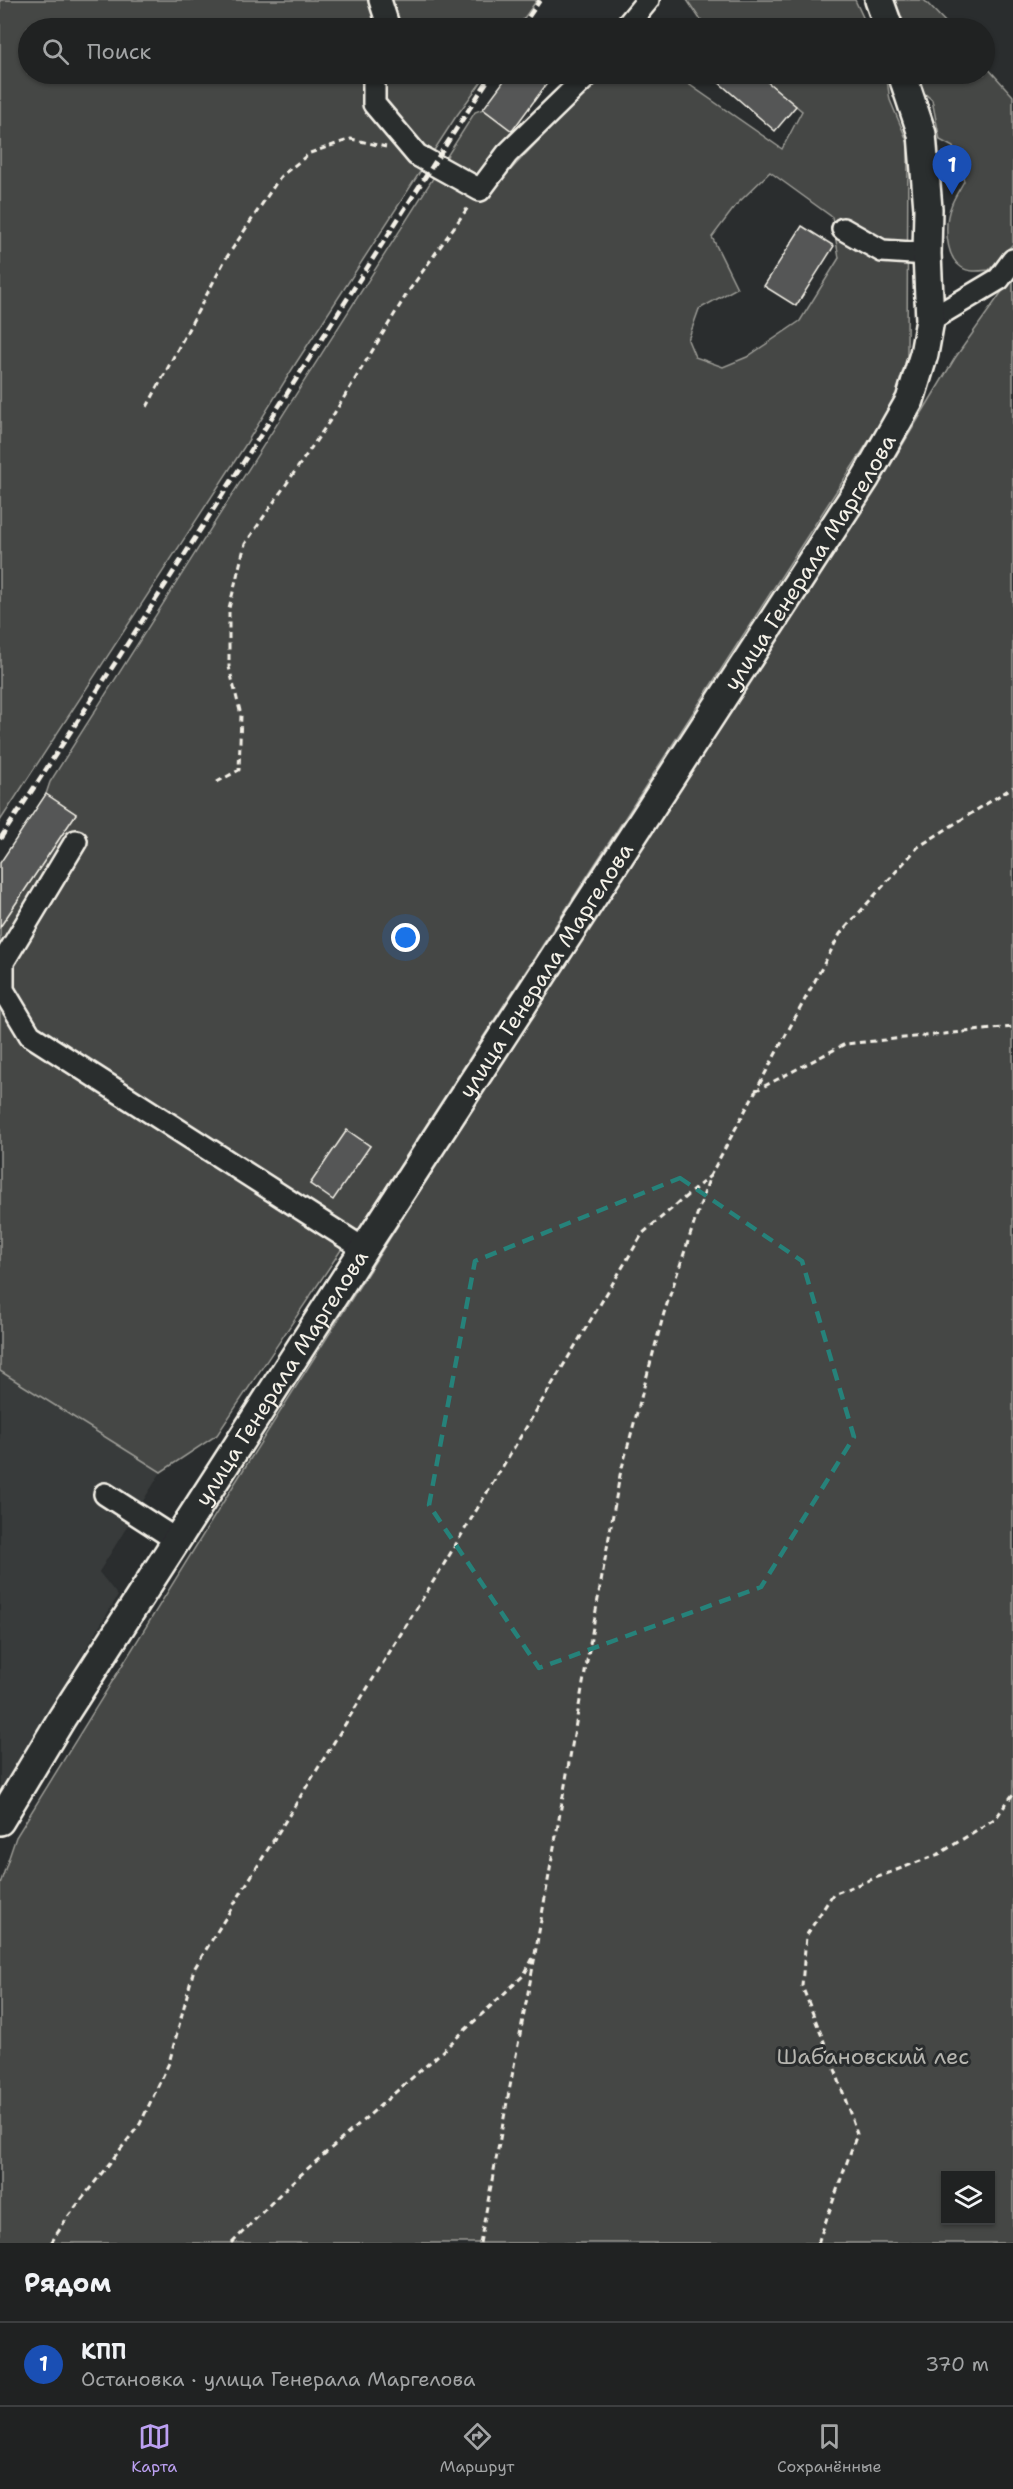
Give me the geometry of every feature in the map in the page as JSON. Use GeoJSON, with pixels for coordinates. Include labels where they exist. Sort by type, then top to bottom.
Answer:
{"type":"FeatureCollection","features":[{"type":"Feature","properties":{"kind":"main road"},"geometry":{"type":"LineString","coordinates":[[879,0],[885,18]]}},
{"type":"Feature","properties":{"kind":"main road","name":"улица Генерала Маргелова"},"geometry":{"type":"LineString","coordinates":[[0,1821],[62,1718],[364,1249],[865,479],[910,400],[924,354],[930,320],[927,254],[928,209],[922,134],[905,84]]}},
{"type":"Feature","properties":{"kind":"lane"},"geometry":{"type":"LineString","coordinates":[[380,0],[386,18]]}},
{"type":"Feature","properties":{"kind":"lane"},"geometry":{"type":"LineString","coordinates":[[633,18],[648,0]]}},
{"type":"Feature","properties":{"kind":"lane"},"geometry":{"type":"LineString","coordinates":[[374,84],[374,104],[417,155],[480,190],[507,154],[579,84]]}},
{"type":"Feature","properties":{"kind":"lane"},"geometry":{"type":"LineString","coordinates":[[843,229],[882,251],[927,254]]}},
{"type":"Feature","properties":{"kind":"lane"},"geometry":{"type":"LineString","coordinates":[[930,320],[999,279],[1013,260]]}},
{"type":"Feature","properties":{"kind":"lane"},"geometry":{"type":"LineString","coordinates":[[76,841],[3,962],[3,990],[30,1035],[364,1249]]}},
{"type":"Feature","properties":{"kind":"lane"},"geometry":{"type":"LineString","coordinates":[[105,1494],[178,1541]]}},
{"type":"Feature","properties":{"kind":"path"},"geometry":{"type":"LineString","coordinates":[[147,407],[225,260],[280,177],[310,153],[351,139],[417,155]]}},
{"type":"Feature","properties":{"kind":"path"},"geometry":{"type":"LineString","coordinates":[[217,782],[239,770],[241,716],[229,667],[229,608],[245,544],[329,422],[408,292],[480,190]]}},
{"type":"Feature","properties":{"kind":"path"},"geometry":{"type":"LineString","coordinates":[[480,2243],[535,1954],[620,1475],[664,1313],[710,1176],[753,1092],[840,934],[918,847],[1013,787]]}},
{"type":"Feature","properties":{"kind":"path"},"geometry":{"type":"LineString","coordinates":[[753,1092],[845,1044],[1013,1028]]}},
{"type":"Feature","properties":{"kind":"path"},"geometry":{"type":"LineString","coordinates":[[51,2243],[67,2218],[140,2124],[169,2063],[194,1969],[444,1564],[643,1233],[710,1176]]}},
{"type":"Feature","properties":{"kind":"path"},"geometry":{"type":"LineString","coordinates":[[818,2243],[857,2134],[836,2072],[802,1986],[806,1936],[833,1894],[939,1854],[996,1818],[1013,1794]]}},
{"type":"Feature","properties":{"kind":"path"},"geometry":{"type":"LineString","coordinates":[[232,2243],[290,2184],[436,2057],[524,1975],[535,1954]]}},
{"type":"Feature","properties":{"kind":"highlighted area"},"geometry":{"type":"Polygon","coordinates":[[[680,1178],[802,1261],[854,1437],[761,1587],[539,1668],[429,1505],[475,1261],[680,1178]]]}},
{"type":"Feature","properties":{"kind":"shaded area"},"geometry":{"type":"Polygon","coordinates":[[[0,1371],[161,1472],[99,1572],[118,1596],[0,1792],[0,1371]]]}},
{"type":"Feature","properties":{"kind":"green space"},"geometry":{"type":"Polygon","coordinates":[[[0,0],[537,0],[524,18],[18,18],[18,84],[480,84],[455,118],[0,821],[0,0]]]}},
{"type":"Feature","properties":{"kind":"green space"},"geometry":{"type":"Polygon","coordinates":[[[687,0],[855,0],[863,18],[699,18],[687,0]]]}},
{"type":"Feature","properties":{"kind":"green space"},"geometry":{"type":"Polygon","coordinates":[[[888,0],[924,0],[941,18],[896,18],[888,0]]]}},
{"type":"Feature","properties":{"kind":"green space"},"geometry":{"type":"Polygon","coordinates":[[[995,76],[1013,96],[1013,244],[989,270],[967,270],[956,262],[952,255],[947,239],[947,221],[954,199],[964,181],[953,147],[940,140],[932,100],[921,90],[919,84],[995,84],[995,76]]]}},
{"type":"Feature","properties":{"kind":"green space"},"geometry":{"type":"Polygon","coordinates":[[[592,84],[688,84],[782,149],[802,111],[770,84],[888,84],[890,100],[908,143],[907,356],[896,399],[357,1232],[345,1244],[217,1435],[161,1472],[0,1371],[0,927],[76,814],[46,794],[50,782],[475,112],[483,109],[512,131],[480,178],[489,193],[592,84]],[[770,172],[737,204],[712,237],[737,288],[699,309],[688,340],[695,357],[723,367],[747,357],[800,321],[839,258],[832,217],[770,172]],[[347,1130],[310,1184],[333,1199],[370,1146],[347,1130]]]}},
{"type":"Feature","properties":{"kind":"green space","name":"Шабановский лес"},"geometry":{"type":"Polygon","coordinates":[[[1013,276],[1013,2243],[0,2243],[0,1884],[16,1837],[235,1483],[464,1121],[879,484],[955,358],[1013,276]]]}},
{"type":"Feature","properties":{"kind":"building"},"geometry":{"type":"Polygon","coordinates":[[[502,84],[547,84],[512,131],[483,109],[502,84]]]}},
{"type":"Feature","properties":{"kind":"building"},"geometry":{"type":"Polygon","coordinates":[[[721,84],[770,84],[796,106],[775,131],[721,84]]]}},
{"type":"Feature","properties":{"kind":"building"},"geometry":{"type":"Polygon","coordinates":[[[802,226],[834,246],[796,306],[764,286],[802,226]]]}},
{"type":"Feature","properties":{"kind":"building"},"geometry":{"type":"Polygon","coordinates":[[[46,794],[76,814],[0,927],[0,863],[46,794]]]}},
{"type":"Feature","properties":{"kind":"building"},"geometry":{"type":"Polygon","coordinates":[[[347,1130],[370,1146],[333,1200],[310,1184],[347,1130]]]}},
{"type":"Feature","properties":{"kind":"railway"},"geometry":{"type":"LineString","coordinates":[[528,18],[540,0]]}},
{"type":"Feature","properties":{"kind":"railway"},"geometry":{"type":"LineString","coordinates":[[0,839],[486,84]]}},
{"type":"Feature","properties":{"kind":"place","name":"КПП"},"geometry":{"type":"Point","coordinates":[952,195]}}]}
